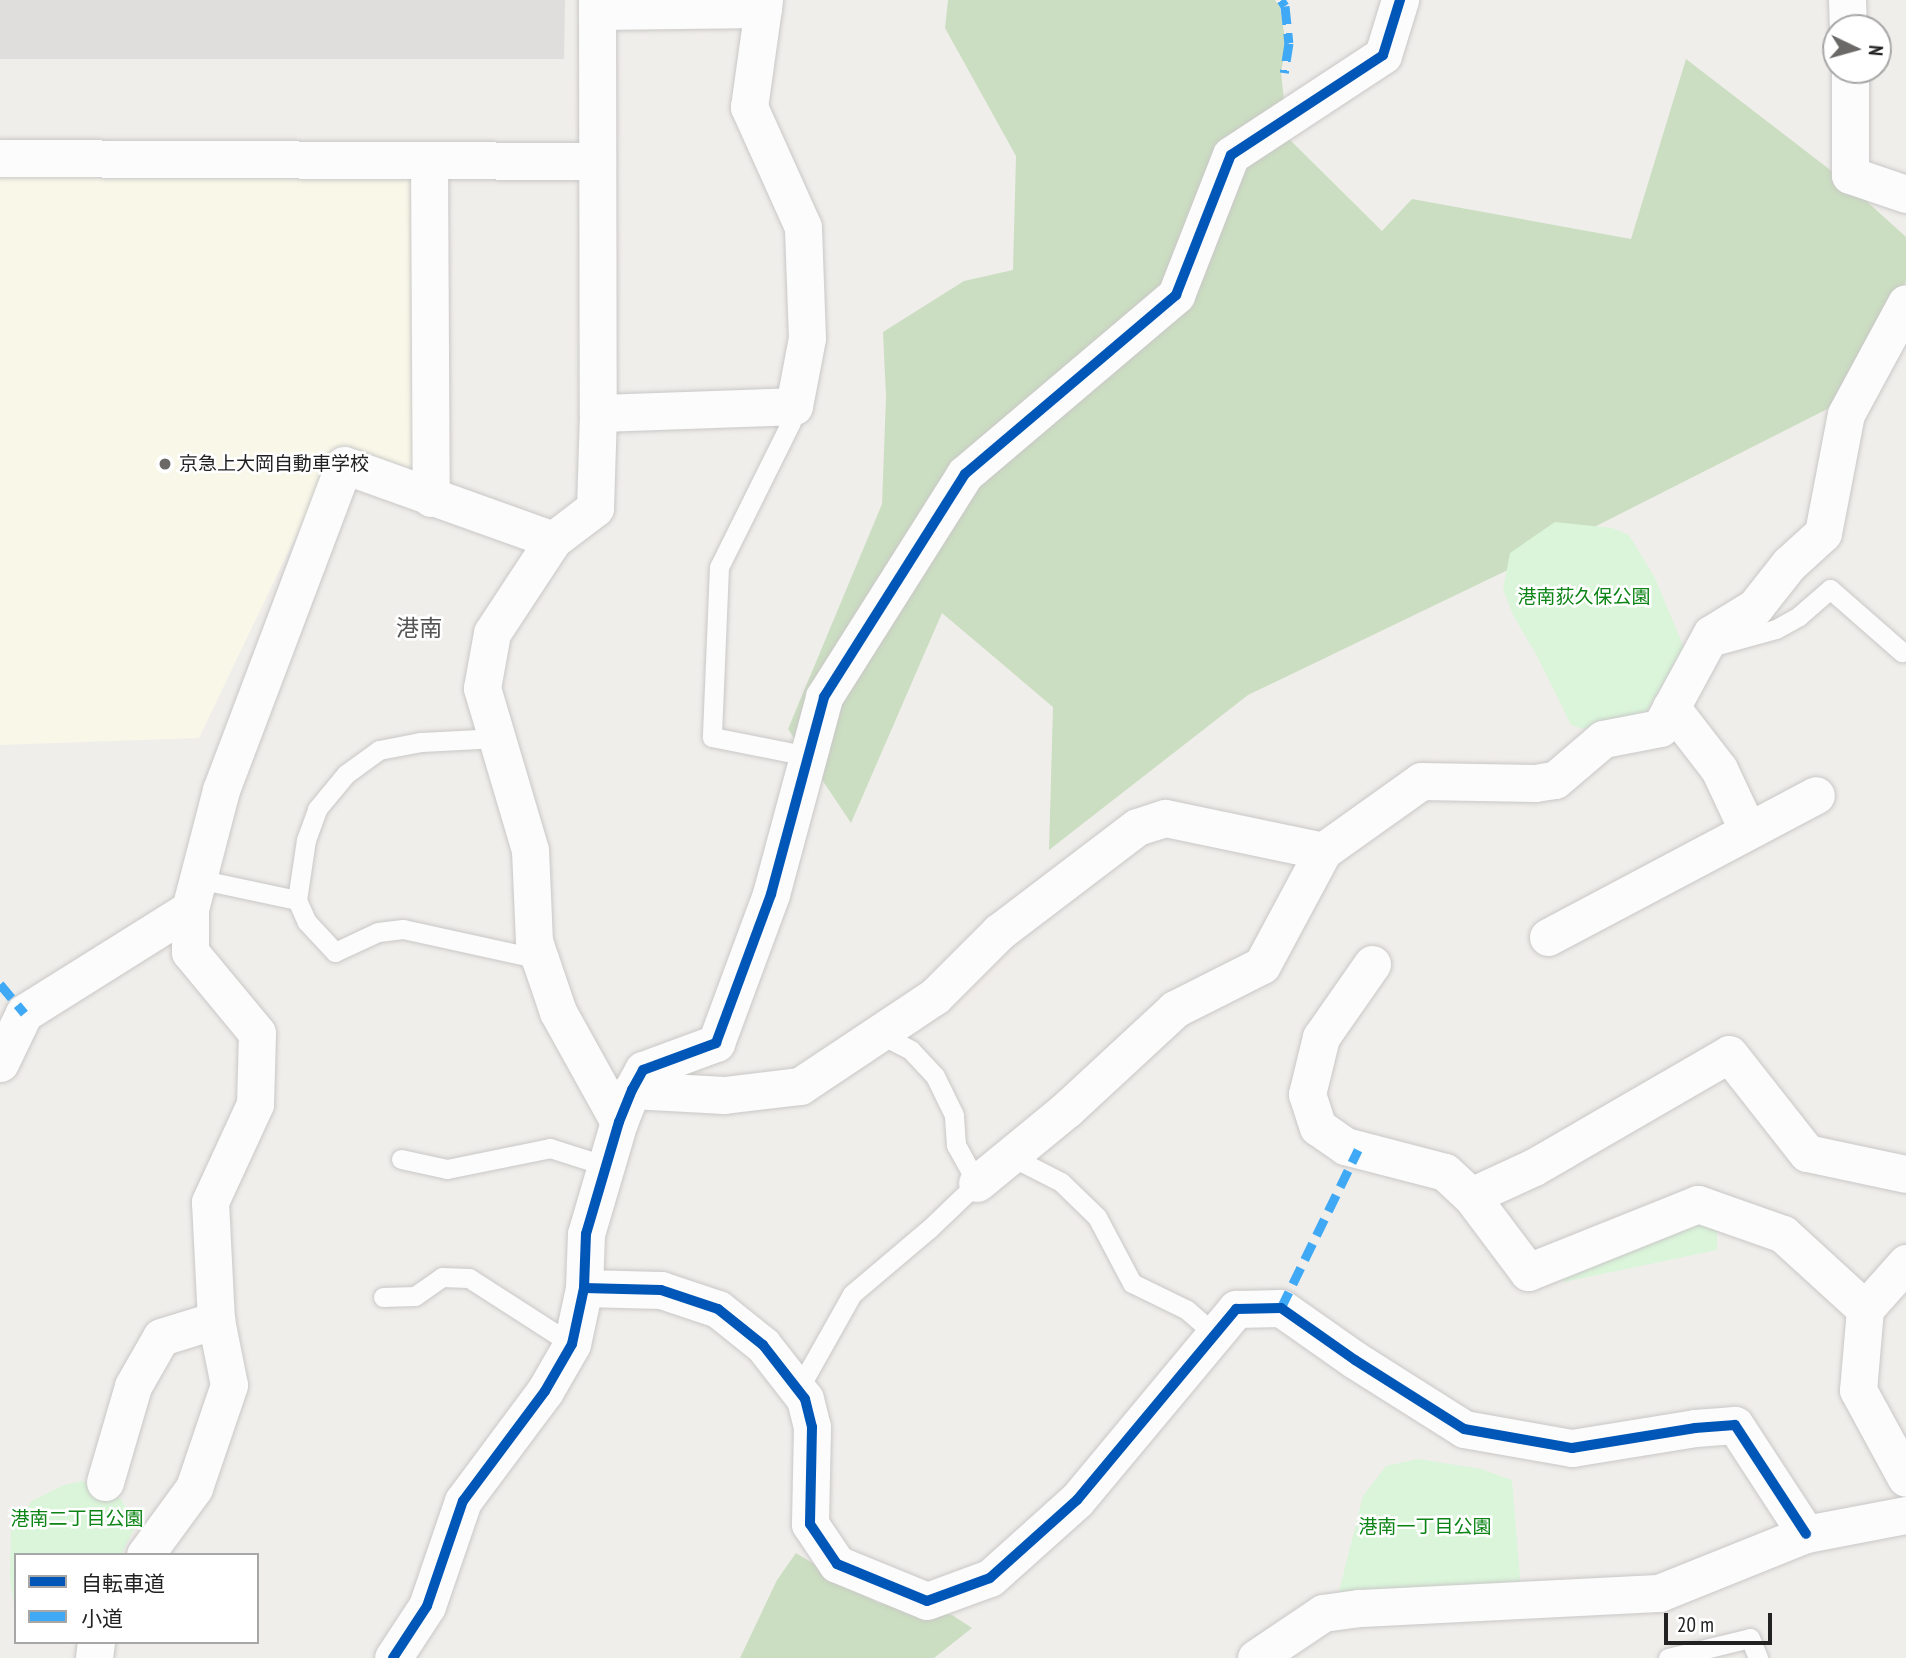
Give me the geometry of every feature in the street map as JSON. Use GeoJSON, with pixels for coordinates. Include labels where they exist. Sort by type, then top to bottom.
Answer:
{"type":"FeatureCollection","features":[{"type":"Feature","properties":{"kind":"street"},"geometry":{"type":"LineString","coordinates":[[393,1658],[427,1606],[463,1501],[545,1391],[572,1344],[584,1288],[586,1234],[625,1106],[643,1070],[716,1043],[771,894],[824,697],[965,474],[1176,295],[1231,155],[1383,55],[1400,0]]}},
{"type":"Feature","properties":{"kind":"street"},"geometry":{"type":"LineString","coordinates":[[598,413],[794,406],[807,338],[803,227],[749,107],[763,4],[597,5],[598,413],[595,508],[553,540],[492,633],[482,688],[530,850],[534,941],[558,1012],[625,1106]]}},
{"type":"Feature","properties":{"kind":"street"},"geometry":{"type":"LineString","coordinates":[[1850,84],[1850,175],[1906,194]]}},
{"type":"Feature","properties":{"kind":"street"},"geometry":{"type":"LineString","coordinates":[[0,158],[597,161]]}},
{"type":"Feature","properties":{"kind":"street"},"geometry":{"type":"LineString","coordinates":[[429,160],[431,498]]}},
{"type":"Feature","properties":{"kind":"street"},"geometry":{"type":"LineString","coordinates":[[977,1183],[1067,1109],[1175,1009],[1262,965],[1323,851],[1422,781],[1535,783],[1555,780],[1603,739],[1639,734],[1660,727],[1711,634],[1755,607],[1789,564],[1823,533],[1846,414],[1906,303]]}},
{"type":"Feature","properties":{"kind":"street"},"geometry":{"type":"LineString","coordinates":[[146,1553],[194,1488],[229,1385],[216,1320],[210,1202],[255,1104],[257,1033],[190,952],[194,894],[221,790],[344,465],[553,540]]}},
{"type":"Feature","properties":{"kind":"street"},"geometry":{"type":"LineString","coordinates":[[1671,707],[1719,769],[1748,831]]}},
{"type":"Feature","properties":{"kind":"street"},"geometry":{"type":"LineString","coordinates":[[1548,937],[1816,794]]}},
{"type":"Feature","properties":{"kind":"street"},"geometry":{"type":"LineString","coordinates":[[625,1106],[800,1086],[934,996],[999,932],[1137,827],[1166,818],[1323,851]]}},
{"type":"Feature","properties":{"kind":"street"},"geometry":{"type":"LineString","coordinates":[[0,1063],[24,1013],[194,894]]}},
{"type":"Feature","properties":{"kind":"street"},"geometry":{"type":"LineString","coordinates":[[1372,964],[1321,1037],[1307,1094],[1318,1127],[1345,1146],[1445,1172],[1471,1196],[1528,1272],[1698,1204],[1783,1234],[1865,1309]]}},
{"type":"Feature","properties":{"kind":"street"},"geometry":{"type":"LineString","coordinates":[[1471,1196],[1534,1167],[1729,1054],[1807,1153],[1906,1174]]}},
{"type":"Feature","properties":{"kind":"street"},"geometry":{"type":"LineString","coordinates":[[1906,1263],[1865,1309],[1858,1390],[1906,1478]]}},
{"type":"Feature","properties":{"kind":"street"},"geometry":{"type":"LineString","coordinates":[[584,1288],[661,1290],[718,1309],[763,1345],[805,1399],[812,1427],[810,1524],[837,1564],[928,1601],[990,1578],[1077,1500],[1237,1310],[1281,1308],[1354,1360],[1464,1429],[1559,1446],[1594,1446],[1695,1428],[1735,1425],[1806,1534]]}},
{"type":"Feature","properties":{"kind":"street"},"geometry":{"type":"LineString","coordinates":[[105,1482],[133,1386],[161,1338],[216,1320]]}},
{"type":"Feature","properties":{"kind":"street"},"geometry":{"type":"LineString","coordinates":[[1260,1656],[1323,1614],[1360,1608],[1659,1593],[1806,1534],[1906,1515]]}},
{"type":"Feature","properties":{"kind":"lane"},"geometry":{"type":"LineString","coordinates":[[794,406],[791,422],[719,567],[712,737],[808,756]]}},
{"type":"Feature","properties":{"kind":"lane"},"geometry":{"type":"LineString","coordinates":[[1702,649],[1776,629],[1799,616],[1830,589],[1902,652]]}},
{"type":"Feature","properties":{"kind":"lane"},"geometry":{"type":"LineString","coordinates":[[498,738],[421,742],[379,750],[346,774],[317,809],[306,840],[297,900],[307,922],[335,952],[378,932],[403,929],[540,959]]}},
{"type":"Feature","properties":{"kind":"lane"},"geometry":{"type":"LineString","coordinates":[[194,894],[297,900]]}},
{"type":"Feature","properties":{"kind":"lane"},"geometry":{"type":"LineString","coordinates":[[798,1390],[852,1294],[929,1229],[977,1183],[956,1145],[954,1115],[935,1076],[911,1050],[877,1033]]}},
{"type":"Feature","properties":{"kind":"lane"},"geometry":{"type":"LineString","coordinates":[[401,1159],[447,1169],[550,1148],[606,1166]]}},
{"type":"Feature","properties":{"kind":"lane"},"geometry":{"type":"LineString","coordinates":[[1010,1156],[1060,1182],[1097,1217],[1132,1283],[1187,1310],[1216,1335]]}},
{"type":"Feature","properties":{"kind":"lane"},"geometry":{"type":"LineString","coordinates":[[383,1297],[415,1296],[442,1277],[469,1278],[572,1344]]}},
{"type":"Feature","properties":{"kind":"lane"},"geometry":{"type":"LineString","coordinates":[[1668,1658],[1750,1638],[1758,1658]]}},
{"type":"Feature","properties":{"kind":"shaded area"},"geometry":{"type":"Polygon","coordinates":[[[0,0],[565,0],[564,59],[0,59],[0,0]]]}},
{"type":"Feature","properties":{"kind":"shaded area","name":"京急上大岡自動車学校"},"geometry":{"type":"Polygon","coordinates":[[[421,171],[413,477],[336,452],[199,738],[0,745],[0,175],[421,171]]]}},
{"type":"Feature","properties":{"kind":"green space"},"geometry":{"type":"Polygon","coordinates":[[[948,0],[1275,0],[1280,7],[1286,45],[1281,72],[1288,138],[1382,231],[1412,199],[1631,239],[1686,59],[1842,179],[1906,237],[1906,281],[1843,401],[1537,556],[1248,695],[1049,850],[1053,707],[942,613],[851,823],[788,729],[882,504],[886,397],[883,332],[964,281],[1013,270],[1016,156],[945,28],[948,0]]]}},
{"type":"Feature","properties":{"kind":"green space","name":"港南荻久保公園"},"geometry":{"type":"Polygon","coordinates":[[[1555,522],[1612,528],[1629,535],[1655,578],[1684,648],[1645,714],[1583,729],[1571,725],[1537,656],[1513,615],[1503,589],[1510,553],[1555,522]]]}},
{"type":"Feature","properties":{"kind":"green space"},"geometry":{"type":"Polygon","coordinates":[[[1696,1212],[1717,1221],[1717,1250],[1564,1282],[1560,1267],[1696,1212]]]}},
{"type":"Feature","properties":{"kind":"green space","name":"港南一丁目公園"},"geometry":{"type":"Polygon","coordinates":[[[1418,1459],[1481,1469],[1512,1480],[1521,1589],[1337,1599],[1363,1496],[1386,1466],[1418,1459]]]}},
{"type":"Feature","properties":{"kind":"green space","name":"港南二丁目公園"},"geometry":{"type":"Polygon","coordinates":[[[82,1481],[121,1499],[136,1525],[122,1553],[14,1553],[14,1605],[10,1578],[11,1527],[32,1501],[64,1485],[82,1481]]]}},
{"type":"Feature","properties":{"kind":"green space"},"geometry":{"type":"Polygon","coordinates":[[[796,1553],[878,1603],[952,1615],[972,1628],[934,1658],[740,1658],[777,1580],[796,1553]]]}},
{"type":"Feature","properties":{"kind":"marked path"},"geometry":{"type":"LineString","coordinates":[[1281,0],[1285,6],[1289,43],[1284,73]]}},
{"type":"Feature","properties":{"kind":"marked path"},"geometry":{"type":"LineString","coordinates":[[0,984],[24,1013]]}},
{"type":"Feature","properties":{"kind":"marked path"},"geometry":{"type":"LineString","coordinates":[[1281,1308],[1358,1150]]}},
{"type":"Feature","properties":{"kind":"cycle path"},"geometry":{"type":"LineString","coordinates":[[393,1658],[427,1606],[463,1501],[545,1391],[572,1344],[584,1288],[586,1234],[619,1122],[632,1090],[643,1070],[716,1043],[771,894],[824,697],[965,474],[1176,295],[1231,155],[1383,55],[1400,0]]}},
{"type":"Feature","properties":{"kind":"cycle path"},"geometry":{"type":"LineString","coordinates":[[584,1288],[661,1290],[718,1309],[763,1345],[805,1399],[812,1427],[810,1524],[837,1564],[927,1601],[990,1578],[1077,1500],[1236,1309],[1281,1308],[1355,1360],[1464,1429],[1572,1448],[1695,1428],[1735,1425],[1806,1534]]}},
{"type":"Feature","properties":{"kind":"place","name":"京急上大岡自動車学校"},"geometry":{"type":"Point","coordinates":[165,464]}},
{"type":"Feature","properties":{"kind":"district","name":"港南"},"geometry":{"type":"Point","coordinates":[419,628]}}]}
